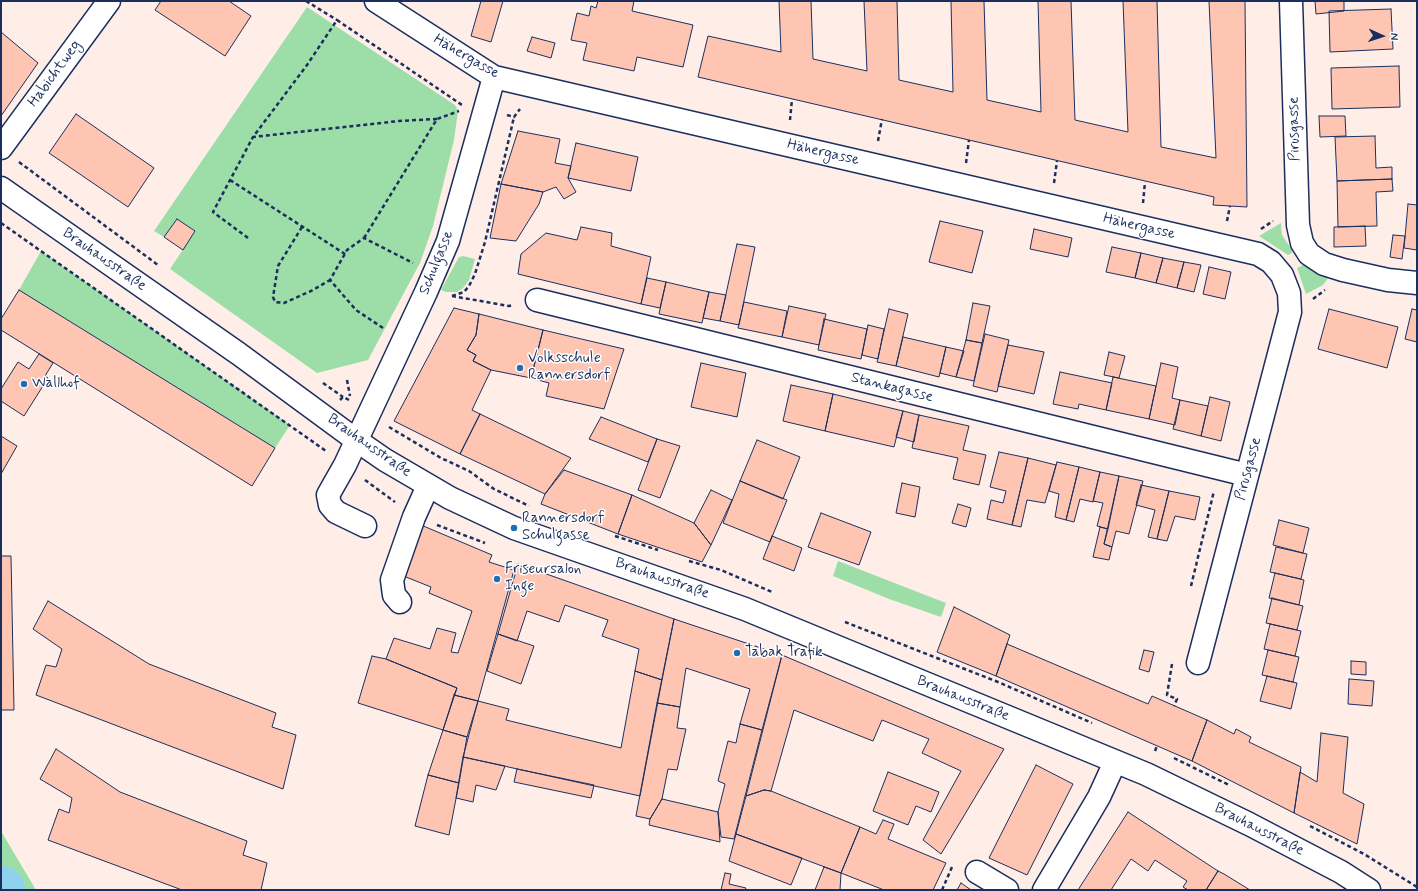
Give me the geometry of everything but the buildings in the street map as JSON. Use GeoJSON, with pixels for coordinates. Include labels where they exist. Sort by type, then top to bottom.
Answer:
{"type":"FeatureCollection","features":[{"type":"Feature","properties":{"kind":"street","name":"Habichtweg"},"geometry":{"type":"LineString","coordinates":[[7,154],[108,1]]}},
{"type":"Feature","properties":{"kind":"street","name":"Hähergasse"},"geometry":{"type":"LineString","coordinates":[[376,1],[494,77],[1258,254],[1271,262],[1282,275]]}},
{"type":"Feature","properties":{"kind":"street","name":"Pirusgasse"},"geometry":{"type":"LineString","coordinates":[[1291,1],[1298,225],[1302,243],[1309,254],[1324,264],[1343,270],[1388,280],[1417,284]]}},
{"type":"Feature","properties":{"kind":"street","name":"Schulgasse"},"geometry":{"type":"LineString","coordinates":[[365,526],[336,512],[330,505],[328,494],[345,465],[426,292],[448,241],[477,110],[494,77]]}},
{"type":"Feature","properties":{"kind":"street","name":"Brauhausstraße"},"geometry":{"type":"LineString","coordinates":[[1,188],[246,359],[356,440],[428,486],[514,528],[745,609],[1146,774],[1250,824],[1341,872],[1369,890]]}},
{"type":"Feature","properties":{"kind":"street","name":"Pirusgasse"},"geometry":{"type":"LineString","coordinates":[[1198,664],[1290,312],[1289,293],[1282,275]]}},
{"type":"Feature","properties":{"kind":"street","name":"Stankagasse"},"geometry":{"type":"LineString","coordinates":[[537,300],[1247,475]]}},
{"type":"Feature","properties":{"kind":"street"},"geometry":{"type":"LineString","coordinates":[[400,602],[394,596],[392,580],[414,517],[428,486]]}},
{"type":"Feature","properties":{"kind":"street"},"geometry":{"type":"LineString","coordinates":[[1044,890],[1099,797],[1115,762]]}},
{"type":"Feature","properties":{"kind":"street"},"geometry":{"type":"LineString","coordinates":[[977,872],[1007,890]]}},
{"type":"Feature","properties":{"kind":"path"},"geometry":{"type":"LineString","coordinates":[[306,1],[456,102],[477,110],[514,116],[517,110],[524,106]]}},
{"type":"Feature","properties":{"kind":"path"},"geometry":{"type":"LineString","coordinates":[[248,238],[213,212],[253,137],[336,20]]}},
{"type":"Feature","properties":{"kind":"path"},"geometry":{"type":"LineString","coordinates":[[790,127],[792,99]]}},
{"type":"Feature","properties":{"kind":"path"},"geometry":{"type":"LineString","coordinates":[[253,137],[437,118],[477,110]]}},
{"type":"Feature","properties":{"kind":"path"},"geometry":{"type":"LineString","coordinates":[[302,227],[278,266],[274,291],[275,302],[284,303],[311,291],[330,280],[347,250],[364,238],[437,118]]}},
{"type":"Feature","properties":{"kind":"path"},"geometry":{"type":"LineString","coordinates":[[877,147],[882,119]]}},
{"type":"Feature","properties":{"kind":"path"},"geometry":{"type":"LineString","coordinates":[[966,167],[969,140]]}},
{"type":"Feature","properties":{"kind":"path"},"geometry":{"type":"LineString","coordinates":[[7,154],[164,270]]}},
{"type":"Feature","properties":{"kind":"path"},"geometry":{"type":"LineString","coordinates":[[1054,187],[1057,160]]}},
{"type":"Feature","properties":{"kind":"path"},"geometry":{"type":"LineString","coordinates":[[230,180],[345,254]]}},
{"type":"Feature","properties":{"kind":"path"},"geometry":{"type":"LineString","coordinates":[[1143,207],[1145,182]]}},
{"type":"Feature","properties":{"kind":"path"},"geometry":{"type":"LineString","coordinates":[[1226,226],[1230,206]]}},
{"type":"Feature","properties":{"kind":"path"},"geometry":{"type":"LineString","coordinates":[[1254,232],[1266,227],[1275,217]]}},
{"type":"Feature","properties":{"kind":"path"},"geometry":{"type":"LineString","coordinates":[[1,223],[345,465],[414,517],[488,545]]}},
{"type":"Feature","properties":{"kind":"path"},"geometry":{"type":"LineString","coordinates":[[364,238],[418,266]]}},
{"type":"Feature","properties":{"kind":"path"},"geometry":{"type":"LineString","coordinates":[[330,280],[356,310],[389,332]]}},
{"type":"Feature","properties":{"kind":"path"},"geometry":{"type":"LineString","coordinates":[[1310,302],[1330,286]]}},
{"type":"Feature","properties":{"kind":"path"},"geometry":{"type":"LineString","coordinates":[[452,296],[509,306],[537,300]]}},
{"type":"Feature","properties":{"kind":"path"},"geometry":{"type":"LineString","coordinates":[[317,379],[343,397]]}},
{"type":"Feature","properties":{"kind":"path"},"geometry":{"type":"LineString","coordinates":[[347,380],[351,400]]}},
{"type":"Feature","properties":{"kind":"path"},"geometry":{"type":"LineString","coordinates":[[1190,592],[1219,468]]}},
{"type":"Feature","properties":{"kind":"path"},"geometry":{"type":"LineString","coordinates":[[1173,661],[1167,695],[1177,700],[1174,706]]}},
{"type":"Feature","properties":{"kind":"path"},"geometry":{"type":"LineString","coordinates":[[1155,751],[1157,746]]}},
{"type":"Feature","properties":{"kind":"green space"},"geometry":{"type":"Polygon","coordinates":[[[307,7],[455,105],[458,111],[454,140],[433,226],[420,263],[368,360],[317,373],[170,269],[195,231],[177,219],[164,237],[154,231],[307,7]]]}},
{"type":"Feature","properties":{"kind":"green space"},"geometry":{"type":"Polygon","coordinates":[[[1281,223],[1282,235],[1292,250],[1292,253],[1288,255],[1259,236],[1281,223]]]}},
{"type":"Feature","properties":{"kind":"green space"},"geometry":{"type":"Polygon","coordinates":[[[41,251],[290,425],[275,448],[19,290],[41,251]]]}},
{"type":"Feature","properties":{"kind":"green space"},"geometry":{"type":"Polygon","coordinates":[[[463,256],[475,259],[469,280],[463,288],[457,292],[446,292],[441,290],[459,257],[463,256]]]}},
{"type":"Feature","properties":{"kind":"green space"},"geometry":{"type":"Polygon","coordinates":[[[1303,265],[1329,277],[1323,285],[1306,294],[1297,268],[1303,265]]]}},
{"type":"Feature","properties":{"kind":"green space"},"geometry":{"type":"Polygon","coordinates":[[[838,561],[946,603],[941,617],[889,599],[833,576],[838,561]]]}},
{"type":"Feature","properties":{"kind":"green space"},"geometry":{"type":"Polygon","coordinates":[[[1,831],[36,890],[1,890],[1,831]]]}},
{"type":"Feature","properties":{"kind":"place","name":"Volksschule Rannersdorf"},"geometry":{"type":"Point","coordinates":[520,368]}},
{"type":"Feature","properties":{"kind":"place","name":"Wallhof"},"geometry":{"type":"Point","coordinates":[24,384]}},
{"type":"Feature","properties":{"kind":"place","name":"Rannersdorf Schulgasse"},"geometry":{"type":"Point","coordinates":[514,528]}},
{"type":"Feature","properties":{"kind":"place","name":"Friseursalon Inge"},"geometry":{"type":"Point","coordinates":[497,579]}},
{"type":"Feature","properties":{"kind":"place","name":"Tabak Trafik"},"geometry":{"type":"Point","coordinates":[737,653]}}]}
